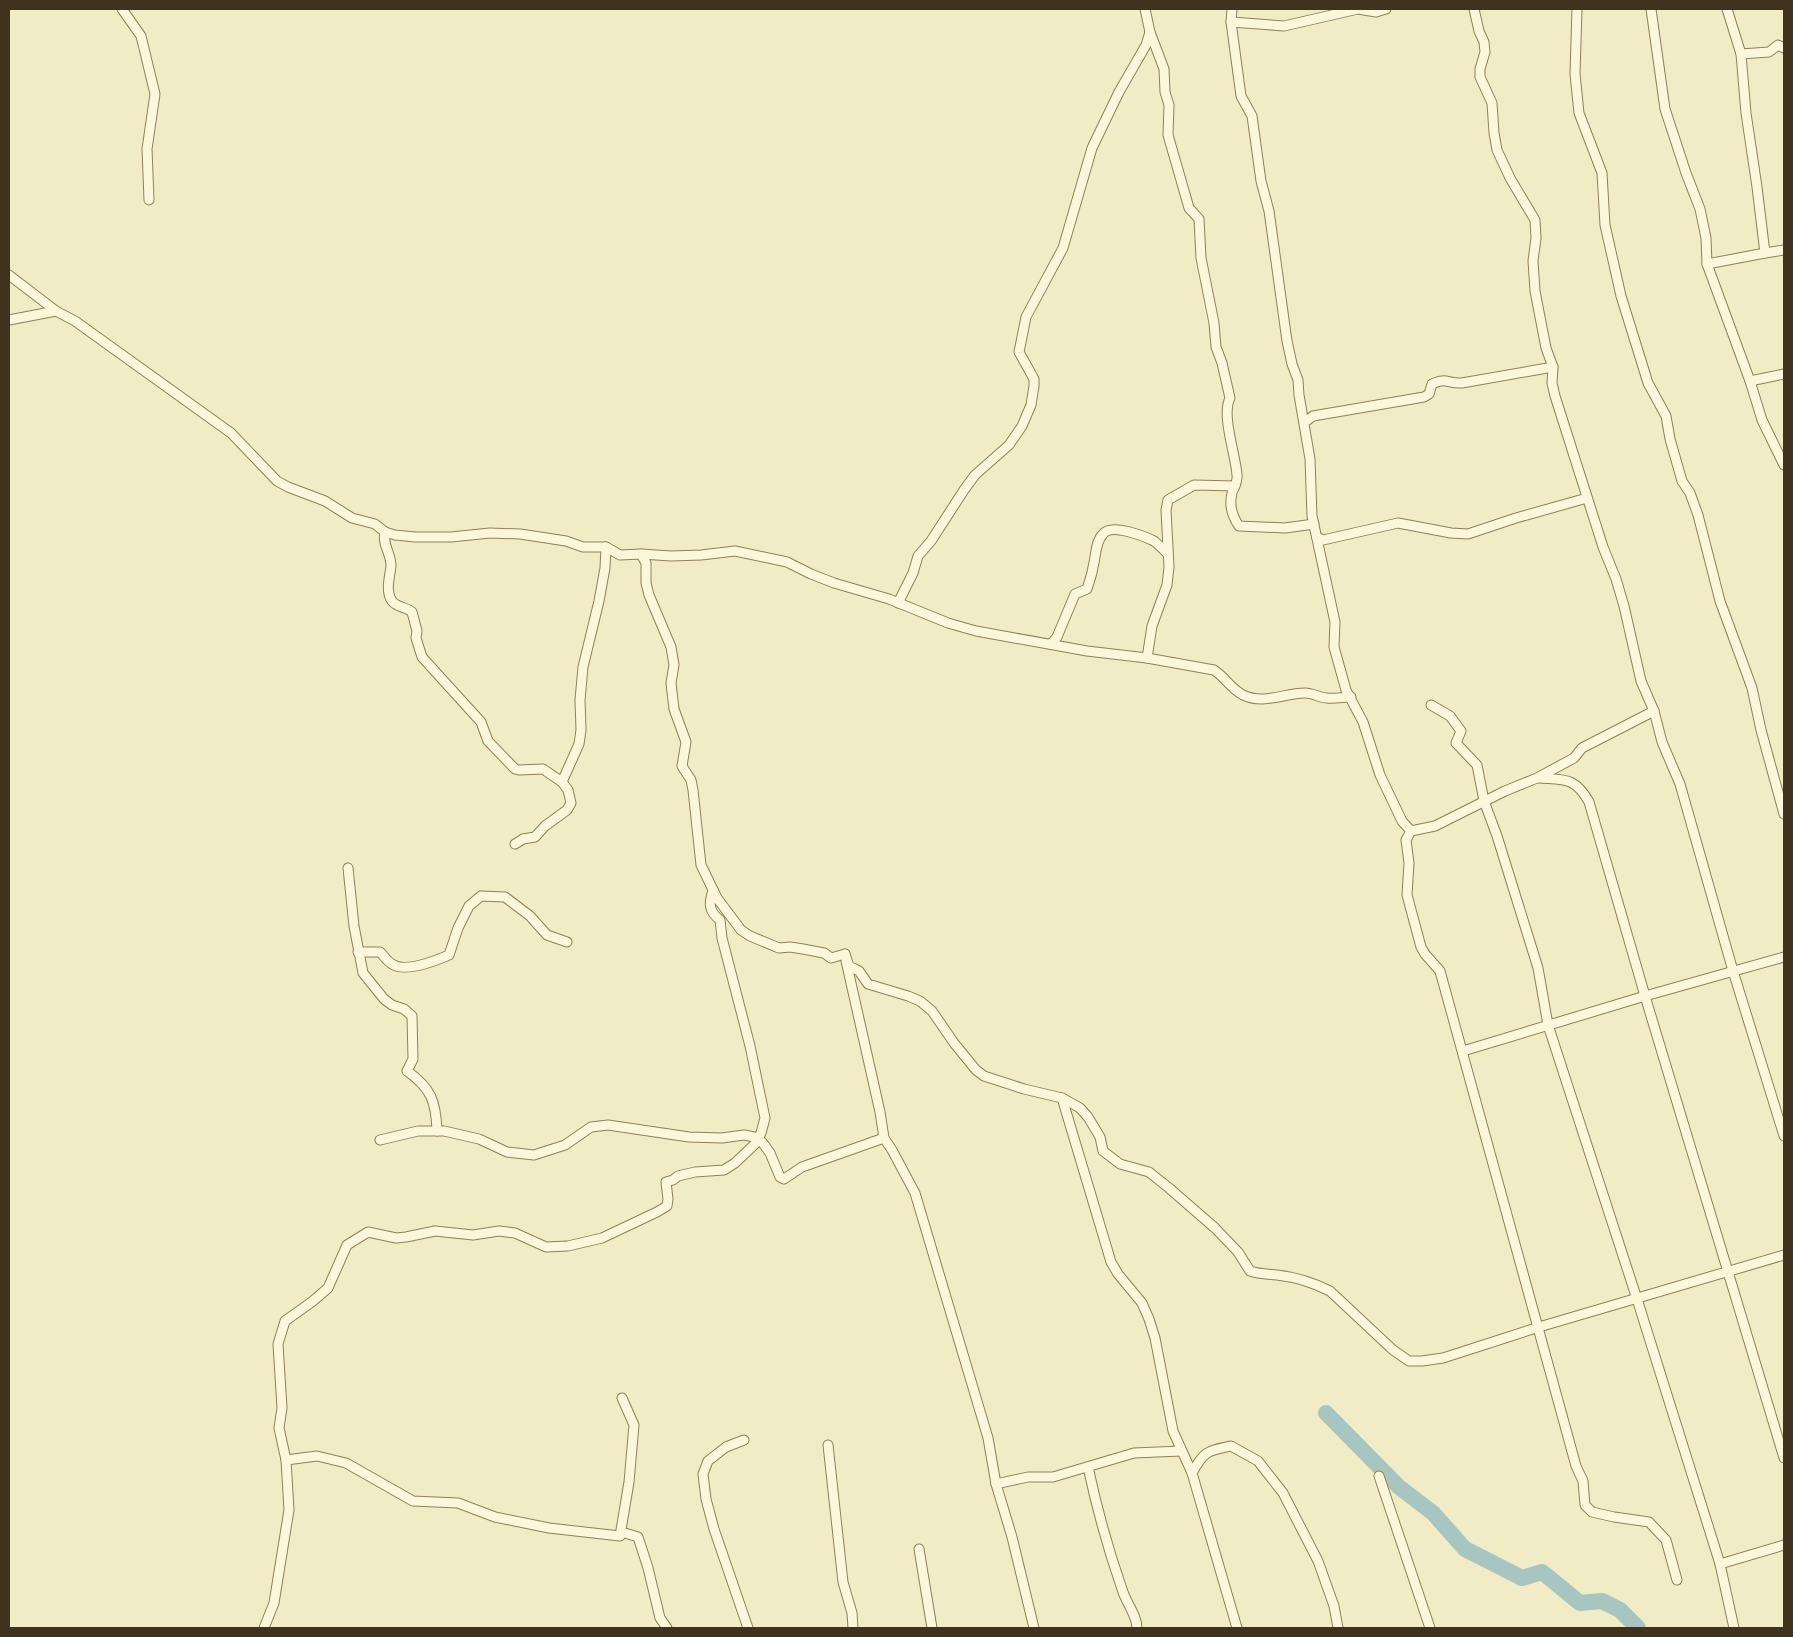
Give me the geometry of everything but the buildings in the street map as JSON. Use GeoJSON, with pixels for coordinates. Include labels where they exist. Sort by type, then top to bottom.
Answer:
{"type":"FeatureCollection","features":[{"type":"Feature","properties":{"kind":"street"},"geometry":{"type":"LineString","coordinates":[[122,9],[141,36],[156,94],[147,149],[149,200]]}},
{"type":"Feature","properties":{"kind":"street"},"geometry":{"type":"LineString","coordinates":[[1145,9],[1150,32],[1164,69],[1165,92],[1168,105],[1168,135],[1189,208],[1199,219],[1201,258],[1214,323],[1216,348],[1222,363],[1230,398],[1228,401],[1228,421],[1238,476],[1231,502],[1232,513],[1239,526],[1285,528],[1314,524]]}},
{"type":"Feature","properties":{"kind":"street"},"geometry":{"type":"LineString","coordinates":[[1232,9],[1231,22],[1241,96],[1252,116],[1261,181],[1269,211],[1283,301],[1287,341],[1298,380],[1305,422],[1310,460],[1312,516],[1335,622],[1334,647],[1346,690],[1363,722],[1384,783],[1402,821],[1411,831]]}},
{"type":"Feature","properties":{"kind":"street"},"geometry":{"type":"LineString","coordinates":[[1231,22],[1284,26],[1358,9],[1376,12],[1386,9]]}},
{"type":"Feature","properties":{"kind":"street"},"geometry":{"type":"LineString","coordinates":[[1474,9],[1479,32],[1484,42],[1485,52],[1480,69],[1480,77],[1492,103],[1497,150],[1510,178],[1535,220],[1535,291],[1546,348],[1553,367],[1553,389],[1603,547],[1619,588],[1641,681],[1654,711],[1662,742],[1680,784],[1733,971],[1784,1136]]}},
{"type":"Feature","properties":{"kind":"street"},"geometry":{"type":"LineString","coordinates":[[1578,9],[1575,74],[1579,113],[1602,173],[1605,225],[1621,296],[1648,383],[1666,416],[1670,439],[1682,480],[1698,515],[1720,601],[1752,688],[1761,730],[1784,814]]}},
{"type":"Feature","properties":{"kind":"street"},"geometry":{"type":"LineString","coordinates":[[1651,9],[1665,109],[1700,209],[1706,238],[1707,264],[1750,381],[1762,420],[1784,465]]}},
{"type":"Feature","properties":{"kind":"street"},"geometry":{"type":"LineString","coordinates":[[1727,9],[1741,54],[1746,113],[1764,253]]}},
{"type":"Feature","properties":{"kind":"street"},"geometry":{"type":"LineString","coordinates":[[898,603],[913,573],[918,556],[931,541],[964,490],[981,469],[1009,445],[1022,426],[1034,386],[1034,379],[1019,352],[1026,317],[1063,248],[1092,148],[1118,92],[1146,45],[1150,32]]}},
{"type":"Feature","properties":{"kind":"street"},"geometry":{"type":"LineString","coordinates":[[1741,54],[1769,52],[1778,45],[1784,48]]}},
{"type":"Feature","properties":{"kind":"street"},"geometry":{"type":"LineString","coordinates":[[1707,264],[1784,250]]}},
{"type":"Feature","properties":{"kind":"street"},"geometry":{"type":"LineString","coordinates":[[9,275],[231,433],[278,481],[288,487],[325,501],[352,518],[375,524],[385,532],[415,537],[450,537],[490,533],[520,534],[566,541],[583,547],[606,547],[620,555],[681,556],[735,551],[788,562],[826,580],[976,631],[1087,651],[1147,658],[1214,670],[1220,673],[1226,683],[1244,695],[1256,699],[1266,700],[1305,693],[1327,698],[1351,697]]}},
{"type":"Feature","properties":{"kind":"street"},"geometry":{"type":"LineString","coordinates":[[9,320],[56,310]]}},
{"type":"Feature","properties":{"kind":"street"},"geometry":{"type":"LineString","coordinates":[[1305,422],[1313,416],[1424,397],[1429,394],[1432,384],[1444,380],[1462,383],[1553,367]]}},
{"type":"Feature","properties":{"kind":"street"},"geometry":{"type":"LineString","coordinates":[[1750,381],[1784,374]]}},
{"type":"Feature","properties":{"kind":"street"},"geometry":{"type":"LineString","coordinates":[[1147,658],[1152,626],[1167,585],[1166,510],[1168,500],[1194,485],[1236,486]]}},
{"type":"Feature","properties":{"kind":"street"},"geometry":{"type":"LineString","coordinates":[[1316,538],[1323,540],[1398,523],[1428,527],[1450,533],[1468,534],[1587,498]]}},
{"type":"Feature","properties":{"kind":"street"},"geometry":{"type":"LineString","coordinates":[[1051,644],[1057,638],[1075,594],[1087,590],[1094,567],[1096,550],[1103,534],[1109,530],[1133,533],[1154,542],[1168,554]]}},
{"type":"Feature","properties":{"kind":"street"},"geometry":{"type":"LineString","coordinates":[[385,532],[384,545],[390,557],[391,565],[389,578],[390,598],[393,602],[412,612],[417,631],[416,638],[422,657],[481,722],[488,741],[503,754],[512,766],[519,770],[543,769],[562,782],[568,790],[571,803],[568,810],[545,826],[535,837],[523,839],[515,844]]}},
{"type":"Feature","properties":{"kind":"street"},"geometry":{"type":"LineString","coordinates":[[562,782],[579,744],[583,667],[599,601],[605,568],[606,547]]}},
{"type":"Feature","properties":{"kind":"street"},"geometry":{"type":"LineString","coordinates":[[641,554],[646,563],[646,583],[649,595],[671,647],[674,666],[671,683],[674,709],[686,742],[682,766],[693,790],[701,865],[713,890],[725,910],[741,930],[750,936],[779,948],[790,947],[824,953],[831,958],[845,954]]}},
{"type":"Feature","properties":{"kind":"street"},"geometry":{"type":"LineString","coordinates":[[1431,705],[1450,716],[1461,731],[1456,743],[1477,765],[1484,802],[1497,836],[1535,959],[1548,1025],[1720,1564],[1734,1628]]}},
{"type":"Feature","properties":{"kind":"street"},"geometry":{"type":"LineString","coordinates":[[1654,711],[1582,748],[1574,758],[1537,778],[1435,826],[1411,831],[1406,840],[1409,863],[1407,882],[1409,903],[1421,947],[1440,971],[1463,1050],[1576,1466],[1584,1481],[1585,1505],[1592,1512],[1649,1522],[1666,1540],[1677,1580]]}},
{"type":"Feature","properties":{"kind":"street"},"geometry":{"type":"LineString","coordinates":[[1537,778],[1562,780],[1576,784],[1589,802],[1645,996],[1784,1458]]}},
{"type":"Feature","properties":{"kind":"street"},"geometry":{"type":"LineString","coordinates":[[348,868],[354,926],[363,973],[377,992],[392,1005],[404,1009],[412,1016],[413,1059],[407,1071],[428,1089],[433,1100],[437,1131]]}},
{"type":"Feature","properties":{"kind":"street"},"geometry":{"type":"LineString","coordinates":[[264,1628],[274,1604],[289,1510],[286,1460],[279,1428],[282,1408],[278,1344],[284,1321],[328,1288],[347,1245],[368,1232],[396,1238],[435,1231],[473,1235],[499,1231],[515,1233],[546,1247],[568,1246],[602,1238],[667,1206],[666,1182],[678,1176],[695,1172],[724,1170],[735,1163],[758,1139],[765,1118],[750,1046],[722,938],[720,920],[712,914],[710,907],[713,890]]}},
{"type":"Feature","properties":{"kind":"street"},"geometry":{"type":"LineString","coordinates":[[358,952],[380,952],[392,964],[405,968],[444,958],[449,955],[458,928],[469,906],[481,896],[505,897],[530,916],[547,935],[567,942]]}},
{"type":"Feature","properties":{"kind":"street"},"geometry":{"type":"LineString","coordinates":[[845,954],[850,966],[860,971],[868,984],[920,1001],[932,1011],[954,1043],[976,1070],[984,1076],[1024,1089],[1062,1098],[1080,1108],[1100,1137],[1103,1151],[1120,1164],[1148,1172],[1169,1188],[1215,1228],[1238,1252],[1250,1271],[1258,1274],[1278,1275],[1330,1290],[1393,1350],[1409,1361],[1443,1358],[1539,1327],[1784,1255]]}},
{"type":"Feature","properties":{"kind":"street"},"geometry":{"type":"LineString","coordinates":[[845,954],[884,1138],[915,1194],[988,1438],[996,1484],[1012,1537],[1034,1628]]}},
{"type":"Feature","properties":{"kind":"street"},"geometry":{"type":"LineString","coordinates":[[1463,1050],[1784,956]]}},
{"type":"Feature","properties":{"kind":"street"},"geometry":{"type":"LineString","coordinates":[[1062,1098],[1111,1262],[1118,1274],[1142,1303],[1150,1320],[1173,1432],[1192,1473],[1237,1628]]}},
{"type":"Feature","properties":{"kind":"street"},"geometry":{"type":"LineString","coordinates":[[380,1140],[418,1131],[437,1131],[472,1136],[507,1152],[534,1155],[565,1145],[591,1128],[608,1125],[689,1137],[722,1138],[744,1135],[758,1139],[770,1153],[780,1176],[784,1179],[802,1167],[884,1138]]}},
{"type":"Feature","properties":{"kind":"street"},"geometry":{"type":"LineString","coordinates":[[620,1534],[629,1482],[634,1424],[622,1398]]}},
{"type":"Feature","properties":{"kind":"street"},"geometry":{"type":"LineString","coordinates":[[744,1440],[726,1446],[708,1461],[703,1474],[706,1500],[714,1529],[748,1628]]}},
{"type":"Feature","properties":{"kind":"street"},"geometry":{"type":"LineString","coordinates":[[828,1445],[842,1582],[852,1613],[853,1628]]}},
{"type":"Feature","properties":{"kind":"street"},"geometry":{"type":"LineString","coordinates":[[1192,1473],[1200,1458],[1209,1450],[1231,1446],[1258,1461],[1283,1493],[1318,1561],[1334,1606],[1338,1628]]}},
{"type":"Feature","properties":{"kind":"street"},"geometry":{"type":"LineString","coordinates":[[996,1484],[1028,1477],[1053,1477],[1134,1452],[1182,1451]]}},
{"type":"Feature","properties":{"kind":"street"},"geometry":{"type":"LineString","coordinates":[[286,1460],[317,1456],[346,1463],[413,1501],[458,1502],[495,1516],[549,1528],[620,1536],[620,1534],[625,1533],[638,1537],[648,1568],[660,1618],[667,1628]]}},
{"type":"Feature","properties":{"kind":"street"},"geometry":{"type":"LineString","coordinates":[[1088,1467],[1100,1521],[1125,1599],[1137,1620],[1137,1628]]}},
{"type":"Feature","properties":{"kind":"street"},"geometry":{"type":"LineString","coordinates":[[1380,1476],[1430,1628]]}},
{"type":"Feature","properties":{"kind":"street"},"geometry":{"type":"LineString","coordinates":[[1720,1564],[1784,1545]]}},
{"type":"Feature","properties":{"kind":"street"},"geometry":{"type":"LineString","coordinates":[[920,1549],[932,1628]]}},
{"type":"Feature","properties":{"kind":"waterway"},"geometry":{"type":"LineString","coordinates":[[1326,1413],[1399,1487],[1433,1513],[1465,1549],[1522,1578],[1542,1572],[1580,1603],[1602,1601],[1620,1610],[1638,1628]]}}]}
